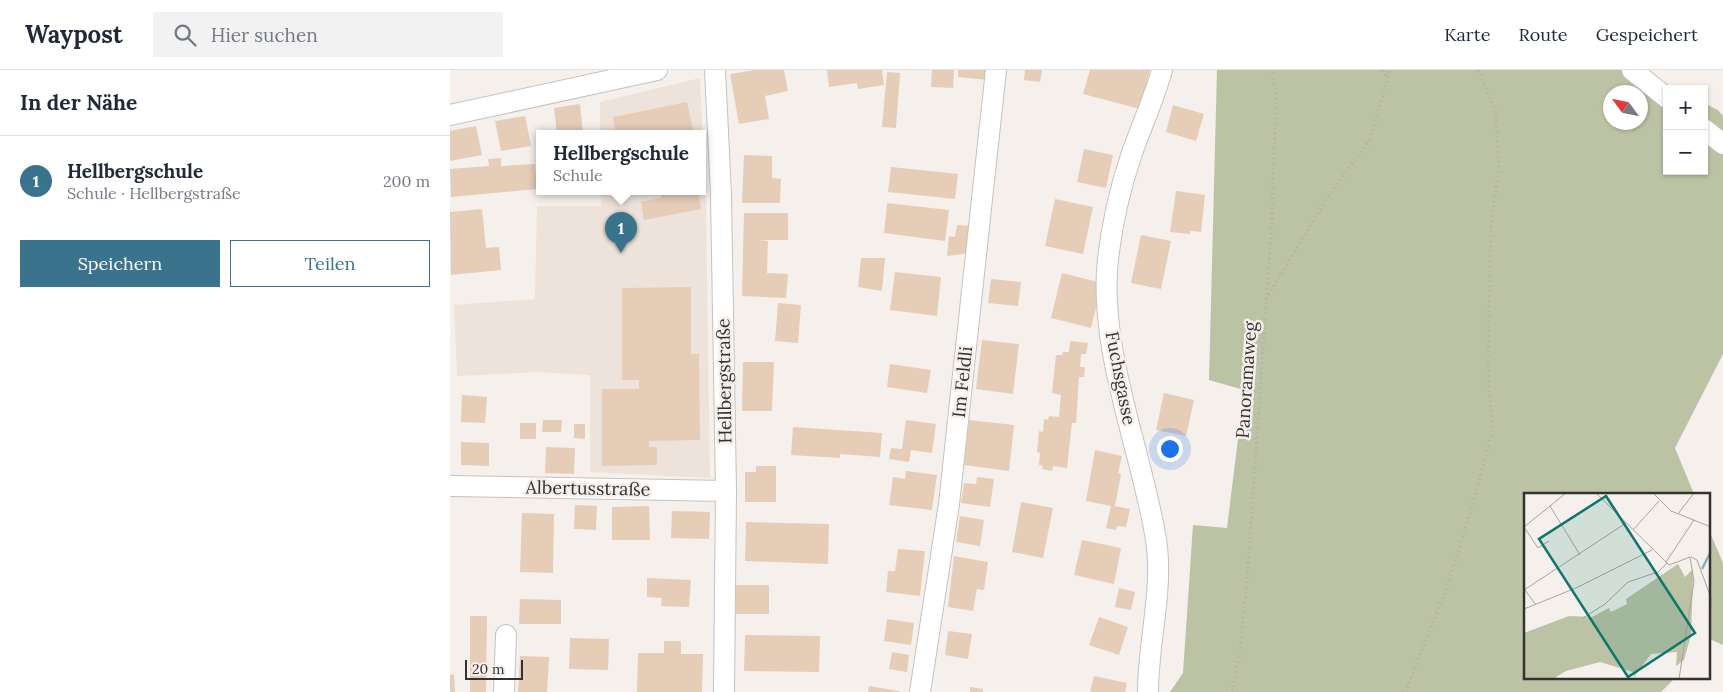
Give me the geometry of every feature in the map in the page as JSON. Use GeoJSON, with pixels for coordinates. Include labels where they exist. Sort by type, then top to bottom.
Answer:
{"type":"FeatureCollection","features":[{"type":"Feature","properties":{"kind":"street"},"geometry":{"type":"LineString","coordinates":[[450,115],[658,70]]}},
{"type":"Feature","properties":{"kind":"street","name":"Hellbergstraße"},"geometry":{"type":"LineString","coordinates":[[715,70],[721,194],[726,491],[724,692]]}},
{"type":"Feature","properties":{"kind":"street","name":"Im Feldli"},"geometry":{"type":"LineString","coordinates":[[920,692],[949,504],[996,70]]}},
{"type":"Feature","properties":{"kind":"street","name":"Fuchsgasse"},"geometry":{"type":"LineString","coordinates":[[1148,692],[1148,665],[1158,566],[1156,534],[1115,361],[1107,294],[1108,260],[1117,200],[1162,70]]}},
{"type":"Feature","properties":{"kind":"street"},"geometry":{"type":"LineString","coordinates":[[1632,70],[1663,95]]}},
{"type":"Feature","properties":{"kind":"street"},"geometry":{"type":"LineString","coordinates":[[1706,130],[1723,144]]}},
{"type":"Feature","properties":{"kind":"street","name":"Albertusstraße"},"geometry":{"type":"LineString","coordinates":[[450,486],[726,491]]}},
{"type":"Feature","properties":{"kind":"street"},"geometry":{"type":"LineString","coordinates":[[504,692],[506,635]]}},
{"type":"Feature","properties":{"kind":"path","name":"Panoramaweg"},"geometry":{"type":"LineString","coordinates":[[1232,692],[1240,652],[1247,582],[1272,218],[1276,95],[1272,70]]}},
{"type":"Feature","properties":{"kind":"path"},"geometry":{"type":"LineString","coordinates":[[1383,70],[1388,78]]}},
{"type":"Feature","properties":{"kind":"path"},"geometry":{"type":"LineString","coordinates":[[1265,301],[1327,198],[1369,141],[1389,70]]}},
{"type":"Feature","properties":{"kind":"path"},"geometry":{"type":"LineString","coordinates":[[1406,692],[1445,592],[1471,510],[1492,432],[1488,366],[1491,224],[1499,169],[1496,112],[1478,70]]}},
{"type":"Feature","properties":{"kind":"shaded area"},"geometry":{"type":"Polygon","coordinates":[[[700,78],[702,130],[600,130],[600,102],[700,78]]]}},
{"type":"Feature","properties":{"kind":"shaded area"},"geometry":{"type":"Polygon","coordinates":[[[601,195],[705,195],[710,478],[590,472],[590,375],[538,372],[457,376],[454,305],[535,299],[537,206],[601,206],[601,195]]]}},
{"type":"Feature","properties":{"kind":"green space"},"geometry":{"type":"Polygon","coordinates":[[[1217,70],[1637,70],[1667,85],[1663,85],[1663,175],[1708,175],[1708,105],[1718,110],[1723,116],[1723,354],[1675,448],[1694,493],[1524,493],[1524,680],[1673,680],[1661,692],[1170,692],[1183,673],[1193,525],[1227,528],[1244,390],[1209,380],[1217,70]]]}},
{"type":"Feature","properties":{"kind":"green space"},"geometry":{"type":"Polygon","coordinates":[[[1710,532],[1723,563],[1723,645],[1712,640],[1710,642],[1710,532]]]}},
{"type":"Feature","properties":{"kind":"building"},"geometry":{"type":"Polygon","coordinates":[[[755,70],[784,70],[788,91],[765,96],[769,119],[739,124],[730,74],[755,70]]]}},
{"type":"Feature","properties":{"kind":"building"},"geometry":{"type":"Polygon","coordinates":[[[827,70],[882,70],[884,85],[858,89],[857,83],[829,87],[827,70]]]}},
{"type":"Feature","properties":{"kind":"building"},"geometry":{"type":"Polygon","coordinates":[[[932,70],[954,70],[953,88],[931,87],[932,70]]]}},
{"type":"Feature","properties":{"kind":"building"},"geometry":{"type":"Polygon","coordinates":[[[958,70],[989,70],[988,80],[958,77],[958,70]]]}},
{"type":"Feature","properties":{"kind":"building"},"geometry":{"type":"Polygon","coordinates":[[[1025,70],[1042,70],[1040,82],[1024,80],[1025,70]]]}},
{"type":"Feature","properties":{"kind":"building"},"geometry":{"type":"Polygon","coordinates":[[[1090,70],[1150,70],[1140,109],[1083,94],[1090,70]]]}},
{"type":"Feature","properties":{"kind":"building"},"geometry":{"type":"Polygon","coordinates":[[[887,72],[900,73],[896,128],[882,127],[887,72]]]}},
{"type":"Feature","properties":{"kind":"building"},"geometry":{"type":"Polygon","coordinates":[[[687,102],[693,130],[615,130],[613,117],[687,102]]]}},
{"type":"Feature","properties":{"kind":"building"},"geometry":{"type":"Polygon","coordinates":[[[580,104],[583,130],[557,130],[554,108],[580,104]]]}},
{"type":"Feature","properties":{"kind":"building"},"geometry":{"type":"Polygon","coordinates":[[[1173,105],[1204,114],[1196,141],[1166,132],[1173,105]]]}},
{"type":"Feature","properties":{"kind":"building"},"geometry":{"type":"Polygon","coordinates":[[[525,116],[531,146],[501,151],[495,121],[525,116]]]}},
{"type":"Feature","properties":{"kind":"building"},"geometry":{"type":"Polygon","coordinates":[[[476,126],[482,155],[450,161],[450,131],[476,126]]]}},
{"type":"Feature","properties":{"kind":"building"},"geometry":{"type":"Polygon","coordinates":[[[1084,149],[1113,155],[1106,188],[1077,182],[1084,149]]]}},
{"type":"Feature","properties":{"kind":"building"},"geometry":{"type":"Polygon","coordinates":[[[744,155],[772,156],[772,178],[781,179],[780,203],[742,203],[744,155]]]}},
{"type":"Feature","properties":{"kind":"building"},"geometry":{"type":"Polygon","coordinates":[[[501,158],[501,166],[535,164],[536,189],[451,197],[450,169],[489,166],[488,159],[501,158]]]}},
{"type":"Feature","properties":{"kind":"building"},"geometry":{"type":"Polygon","coordinates":[[[891,167],[958,174],[955,199],[888,192],[891,167]]]}},
{"type":"Feature","properties":{"kind":"building"},"geometry":{"type":"Polygon","coordinates":[[[1176,191],[1205,195],[1201,232],[1190,231],[1190,234],[1170,232],[1176,191]]]}},
{"type":"Feature","properties":{"kind":"building"},"geometry":{"type":"Polygon","coordinates":[[[660,195],[699,195],[701,209],[644,220],[641,202],[661,198],[660,195]]]}},
{"type":"Feature","properties":{"kind":"building"},"geometry":{"type":"Polygon","coordinates":[[[1055,199],[1093,207],[1083,254],[1045,246],[1055,199]]]}},
{"type":"Feature","properties":{"kind":"building"},"geometry":{"type":"Polygon","coordinates":[[[887,203],[949,210],[945,241],[884,233],[887,203]]]}},
{"type":"Feature","properties":{"kind":"building"},"geometry":{"type":"Polygon","coordinates":[[[482,209],[486,248],[499,247],[501,270],[451,275],[450,212],[482,209]]]}},
{"type":"Feature","properties":{"kind":"building"},"geometry":{"type":"Polygon","coordinates":[[[744,213],[788,213],[788,240],[759,240],[768,241],[767,273],[788,274],[786,298],[742,296],[744,213]]]}},
{"type":"Feature","properties":{"kind":"building"},"geometry":{"type":"Polygon","coordinates":[[[957,225],[972,226],[969,253],[947,256],[949,236],[955,237],[957,225]]]}},
{"type":"Feature","properties":{"kind":"building"},"geometry":{"type":"Polygon","coordinates":[[[1141,235],[1171,241],[1161,289],[1131,283],[1141,235]]]}},
{"type":"Feature","properties":{"kind":"building"},"geometry":{"type":"Polygon","coordinates":[[[861,258],[885,258],[882,291],[858,287],[861,258]]]}},
{"type":"Feature","properties":{"kind":"building"},"geometry":{"type":"Polygon","coordinates":[[[895,272],[941,277],[937,316],[890,310],[895,272]]]}},
{"type":"Feature","properties":{"kind":"building"},"geometry":{"type":"Polygon","coordinates":[[[1062,273],[1102,283],[1091,328],[1051,318],[1062,273]]]}},
{"type":"Feature","properties":{"kind":"building"},"geometry":{"type":"Polygon","coordinates":[[[991,279],[1021,282],[1018,306],[988,303],[991,279]]]}},
{"type":"Feature","properties":{"kind":"building"},"geometry":{"type":"Polygon","coordinates":[[[691,287],[691,354],[699,354],[700,440],[649,441],[649,447],[657,447],[657,465],[602,466],[602,389],[639,389],[639,380],[622,380],[622,288],[691,287]]]}},
{"type":"Feature","properties":{"kind":"building"},"geometry":{"type":"Polygon","coordinates":[[[778,303],[801,305],[798,343],[775,341],[778,303]]]}},
{"type":"Feature","properties":{"kind":"building"},"geometry":{"type":"Polygon","coordinates":[[[982,340],[1019,344],[1013,394],[976,389],[982,340]]]}},
{"type":"Feature","properties":{"kind":"building"},"geometry":{"type":"Polygon","coordinates":[[[1070,341],[1088,343],[1086,354],[1081,354],[1080,367],[1085,367],[1084,377],[1079,377],[1076,423],[1072,423],[1067,468],[1053,466],[1052,471],[1042,469],[1043,466],[1039,465],[1040,453],[1037,452],[1039,431],[1043,432],[1044,419],[1048,420],[1049,416],[1059,417],[1061,395],[1052,393],[1056,355],[1069,352],[1070,341]]]}},
{"type":"Feature","properties":{"kind":"building"},"geometry":{"type":"Polygon","coordinates":[[[743,362],[774,362],[772,411],[742,411],[743,362]]]}},
{"type":"Feature","properties":{"kind":"building"},"geometry":{"type":"Polygon","coordinates":[[[890,364],[931,370],[927,393],[887,387],[890,364]]]}},
{"type":"Feature","properties":{"kind":"building"},"geometry":{"type":"Polygon","coordinates":[[[1164,393],[1194,400],[1186,436],[1156,430],[1164,393]]]}},
{"type":"Feature","properties":{"kind":"building"},"geometry":{"type":"Polygon","coordinates":[[[462,395],[487,397],[485,423],[461,422],[462,395]]]}},
{"type":"Feature","properties":{"kind":"building"},"geometry":{"type":"Polygon","coordinates":[[[543,420],[562,420],[561,432],[542,432],[543,420]]]}},
{"type":"Feature","properties":{"kind":"building"},"geometry":{"type":"Polygon","coordinates":[[[906,420],[936,424],[932,453],[911,450],[909,462],[889,459],[891,448],[902,449],[906,420]]]}},
{"type":"Feature","properties":{"kind":"building"},"geometry":{"type":"Polygon","coordinates":[[[969,420],[1014,425],[1009,471],[964,465],[969,420]]]}},
{"type":"Feature","properties":{"kind":"building"},"geometry":{"type":"Polygon","coordinates":[[[520,423],[536,423],[536,439],[520,439],[520,423]]]}},
{"type":"Feature","properties":{"kind":"building"},"geometry":{"type":"Polygon","coordinates":[[[574,424],[585,424],[585,439],[574,438],[574,424]]]}},
{"type":"Feature","properties":{"kind":"building"},"geometry":{"type":"Polygon","coordinates":[[[793,427],[882,433],[880,457],[840,454],[840,458],[791,455],[793,427]]]}},
{"type":"Feature","properties":{"kind":"building"},"geometry":{"type":"Polygon","coordinates":[[[461,442],[489,443],[489,466],[461,465],[461,442]]]}},
{"type":"Feature","properties":{"kind":"building"},"geometry":{"type":"Polygon","coordinates":[[[546,447],[575,448],[574,474],[545,473],[546,447]]]}},
{"type":"Feature","properties":{"kind":"building"},"geometry":{"type":"Polygon","coordinates":[[[1095,450],[1122,456],[1118,473],[1121,474],[1115,506],[1130,509],[1126,527],[1117,526],[1116,530],[1106,528],[1111,506],[1086,501],[1095,450]]]}},
{"type":"Feature","properties":{"kind":"building"},"geometry":{"type":"Polygon","coordinates":[[[756,466],[776,466],[776,502],[745,502],[745,472],[756,472],[756,466]]]}},
{"type":"Feature","properties":{"kind":"building"},"geometry":{"type":"Polygon","coordinates":[[[906,471],[937,475],[932,510],[889,505],[893,477],[905,479],[906,471]]]}},
{"type":"Feature","properties":{"kind":"building"},"geometry":{"type":"Polygon","coordinates":[[[977,477],[994,479],[990,507],[961,503],[964,483],[976,484],[977,477]]]}},
{"type":"Feature","properties":{"kind":"building"},"geometry":{"type":"Polygon","coordinates":[[[1021,502],[1053,508],[1043,558],[1012,552],[1021,502]]]}},
{"type":"Feature","properties":{"kind":"building"},"geometry":{"type":"Polygon","coordinates":[[[575,505],[597,506],[596,530],[574,529],[575,505]]]}},
{"type":"Feature","properties":{"kind":"building"},"geometry":{"type":"Polygon","coordinates":[[[649,506],[650,540],[612,540],[612,507],[649,506]]]}},
{"type":"Feature","properties":{"kind":"building"},"geometry":{"type":"Polygon","coordinates":[[[672,511],[710,512],[709,539],[671,538],[672,511]]]}},
{"type":"Feature","properties":{"kind":"building"},"geometry":{"type":"Polygon","coordinates":[[[522,513],[554,514],[553,573],[520,572],[522,513]]]}},
{"type":"Feature","properties":{"kind":"building"},"geometry":{"type":"Polygon","coordinates":[[[960,516],[984,520],[980,546],[956,542],[960,516]]]}},
{"type":"Feature","properties":{"kind":"building"},"geometry":{"type":"Polygon","coordinates":[[[746,522],[829,524],[828,564],[745,561],[746,522]]]}},
{"type":"Feature","properties":{"kind":"building"},"geometry":{"type":"Polygon","coordinates":[[[1082,540],[1121,548],[1114,584],[1074,575],[1082,540]]]}},
{"type":"Feature","properties":{"kind":"building"},"geometry":{"type":"Polygon","coordinates":[[[898,549],[925,551],[920,596],[886,592],[888,571],[895,571],[898,549]]]}},
{"type":"Feature","properties":{"kind":"building"},"geometry":{"type":"Polygon","coordinates":[[[954,556],[988,562],[984,590],[977,589],[973,611],[948,607],[954,556]]]}},
{"type":"Feature","properties":{"kind":"building"},"geometry":{"type":"Polygon","coordinates":[[[647,578],[691,580],[689,607],[661,606],[662,598],[647,597],[647,578]]]}},
{"type":"Feature","properties":{"kind":"building"},"geometry":{"type":"Polygon","coordinates":[[[736,585],[769,585],[769,614],[736,614],[736,585]]]}},
{"type":"Feature","properties":{"kind":"building"},"geometry":{"type":"Polygon","coordinates":[[[1119,588],[1135,592],[1131,610],[1115,607],[1119,588]]]}},
{"type":"Feature","properties":{"kind":"building"},"geometry":{"type":"Polygon","coordinates":[[[520,599],[561,600],[561,624],[519,624],[520,599]]]}},
{"type":"Feature","properties":{"kind":"building"},"geometry":{"type":"Polygon","coordinates":[[[470,616],[487,616],[486,692],[470,692],[470,616]]]}},
{"type":"Feature","properties":{"kind":"building"},"geometry":{"type":"Polygon","coordinates":[[[1099,617],[1128,627],[1119,655],[1089,645],[1099,617]]]}},
{"type":"Feature","properties":{"kind":"building"},"geometry":{"type":"Polygon","coordinates":[[[887,619],[914,623],[911,645],[884,641],[887,619]]]}},
{"type":"Feature","properties":{"kind":"building"},"geometry":{"type":"Polygon","coordinates":[[[948,631],[972,634],[968,659],[945,655],[948,631]]]}},
{"type":"Feature","properties":{"kind":"building"},"geometry":{"type":"Polygon","coordinates":[[[745,635],[820,636],[819,672],[744,671],[745,635]]]}},
{"type":"Feature","properties":{"kind":"building"},"geometry":{"type":"Polygon","coordinates":[[[570,638],[609,639],[608,670],[569,669],[570,638]]]}},
{"type":"Feature","properties":{"kind":"building"},"geometry":{"type":"Polygon","coordinates":[[[664,641],[681,641],[681,654],[703,654],[702,692],[637,692],[638,653],[664,653],[664,641]]]}},
{"type":"Feature","properties":{"kind":"building"},"geometry":{"type":"Polygon","coordinates":[[[892,652],[909,655],[907,672],[889,669],[892,652]]]}},
{"type":"Feature","properties":{"kind":"building"},"geometry":{"type":"Polygon","coordinates":[[[520,656],[549,657],[547,692],[518,692],[520,656]]]}},
{"type":"Feature","properties":{"kind":"building"},"geometry":{"type":"Polygon","coordinates":[[[454,674],[455,692],[450,692],[450,675],[454,674]]]}},
{"type":"Feature","properties":{"kind":"building"},"geometry":{"type":"Polygon","coordinates":[[[1094,676],[1127,683],[1125,692],[1090,692],[1094,676]]]}},
{"type":"Feature","properties":{"kind":"building"},"geometry":{"type":"Polygon","coordinates":[[[869,686],[899,691],[899,692],[868,692],[869,686]]]}},
{"type":"Feature","properties":{"kind":"building"},"geometry":{"type":"Polygon","coordinates":[[[970,687],[983,689],[983,692],[970,692],[970,687]]]}},
{"type":"Feature","properties":{"kind":"place","name":"Hellbergschule"},"geometry":{"type":"Point","coordinates":[621,253]}}]}
